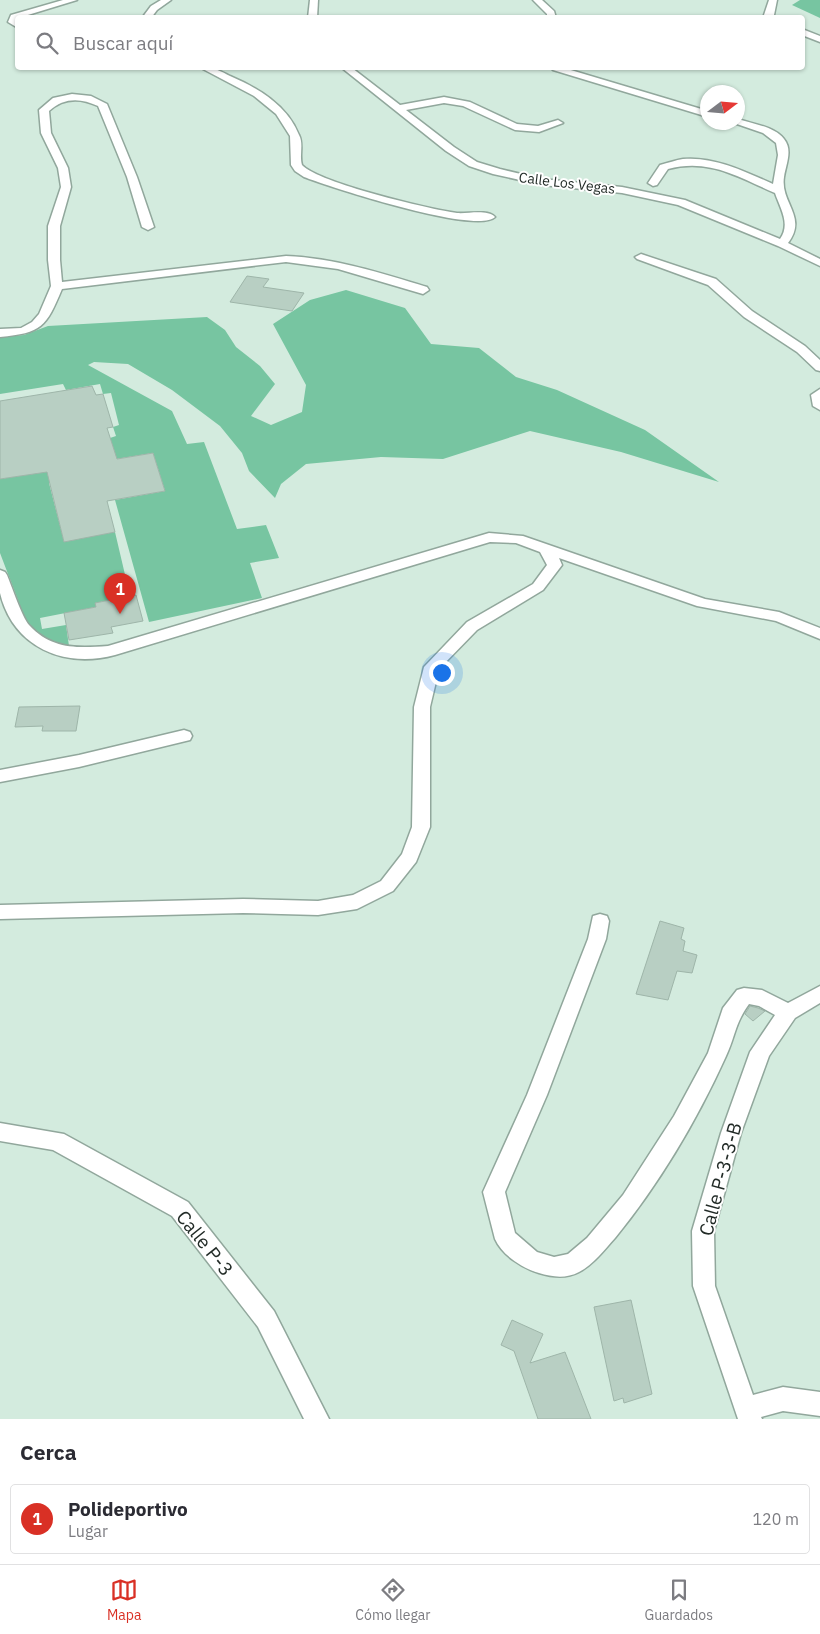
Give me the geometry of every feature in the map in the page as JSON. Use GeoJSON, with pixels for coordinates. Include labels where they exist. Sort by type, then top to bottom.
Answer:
{"type":"FeatureCollection","features":[{"type":"Feature","properties":{"kind":"street"},"geometry":{"type":"LineString","coordinates":[[18,15],[73,0]]}},
{"type":"Feature","properties":{"kind":"street"},"geometry":{"type":"LineString","coordinates":[[148,15],[154,8],[167,0]]}},
{"type":"Feature","properties":{"kind":"street"},"geometry":{"type":"LineString","coordinates":[[312,15],[314,0]]}},
{"type":"Feature","properties":{"kind":"street"},"geometry":{"type":"LineString","coordinates":[[537,0],[551,15]]}},
{"type":"Feature","properties":{"kind":"street"},"geometry":{"type":"LineString","coordinates":[[769,15],[773,0]]}},
{"type":"Feature","properties":{"kind":"street"},"geometry":{"type":"LineString","coordinates":[[805,33],[820,39]]}},
{"type":"Feature","properties":{"kind":"street"},"geometry":{"type":"LineString","coordinates":[[210,70],[256,92],[274,106],[287,121],[296,138],[294,162],[304,174],[335,185],[453,216],[489,217]]}},
{"type":"Feature","properties":{"kind":"street","name":"Calle Los Vegas"},"geometry":{"type":"LineString","coordinates":[[350,70],[450,149],[473,164],[542,182],[622,190],[681,202],[782,244],[820,263]]}},
{"type":"Feature","properties":{"kind":"street"},"geometry":{"type":"LineString","coordinates":[[563,70],[700,112]]}},
{"type":"Feature","properties":{"kind":"street"},"geometry":{"type":"LineString","coordinates":[[0,334],[23,331],[36,325],[45,315],[57,286],[54,260],[54,226],[66,187],[63,168],[46,133],[44,110],[51,102],[70,97],[90,98],[102,104],[132,177],[148,227]]}},
{"type":"Feature","properties":{"kind":"street"},"geometry":{"type":"LineString","coordinates":[[399,108],[444,100],[466,104],[515,127],[538,129],[558,123]]}},
{"type":"Feature","properties":{"kind":"street"},"geometry":{"type":"LineString","coordinates":[[745,125],[771,133],[780,140],[784,148],[778,191],[790,226],[790,232],[782,244]]}},
{"type":"Feature","properties":{"kind":"street"},"geometry":{"type":"LineString","coordinates":[[653,183],[664,167],[683,162],[704,163],[736,171],[778,191]]}},
{"type":"Feature","properties":{"kind":"street"},"geometry":{"type":"LineString","coordinates":[[641,257],[712,282],[748,314],[801,349],[820,367]]}},
{"type":"Feature","properties":{"kind":"street"},"geometry":{"type":"LineString","coordinates":[[57,286],[286,259],[311,261],[362,271],[423,290]]}},
{"type":"Feature","properties":{"kind":"street"},"geometry":{"type":"LineString","coordinates":[[820,392],[817,396],[820,406]]}},
{"type":"Feature","properties":{"kind":"street"},"geometry":{"type":"LineString","coordinates":[[0,575],[22,627],[45,646],[74,654],[109,651],[489,537],[518,539],[702,603],[779,617],[820,634]]}},
{"type":"Feature","properties":{"kind":"street"},"geometry":{"type":"LineString","coordinates":[[0,912],[243,906],[318,908],[357,902],[387,886],[410,857],[421,828],[422,707],[432,667],[472,626],[538,588],[555,565],[545,547]]}},
{"type":"Feature","properties":{"kind":"street"},"geometry":{"type":"LineString","coordinates":[[0,776],[79,762],[184,736]]}},
{"type":"Feature","properties":{"kind":"street"},"geometry":{"type":"LineString","coordinates":[[600,922],[597,939],[537,1095],[494,1192],[506,1239],[531,1260],[554,1267],[573,1264],[595,1245],[631,1202],[681,1122],[716,1054],[730,1014],[744,996],[762,998],[788,1012]]}},
{"type":"Feature","properties":{"kind":"street","name":"Calle P-3-3-B"},"geometry":{"type":"LineString","coordinates":[[748,1414],[704,1286],[703,1231],[731,1133],[760,1052],[788,1012],[820,994]]}},
{"type":"Feature","properties":{"kind":"street","name":"Calle P-3"},"geometry":{"type":"LineString","coordinates":[[0,1132],[57,1141],[180,1209],[266,1320],[317,1419]]}},
{"type":"Feature","properties":{"kind":"street"},"geometry":{"type":"LineString","coordinates":[[748,1414],[783,1399],[820,1404]]}},
{"type":"Feature","properties":{"kind":"green space"},"geometry":{"type":"Polygon","coordinates":[[[800,0],[820,0],[820,18],[792,5],[800,0]]]}},
{"type":"Feature","properties":{"kind":"green space"},"geometry":{"type":"Polygon","coordinates":[[[346,290],[405,308],[431,344],[479,348],[516,377],[557,390],[645,430],[719,482],[621,452],[530,431],[443,459],[381,457],[306,464],[281,484],[275,498],[249,471],[242,453],[220,426],[172,390],[128,364],[94,362],[88,365],[172,411],[187,444],[204,442],[237,529],[266,525],[279,558],[250,563],[262,598],[149,622],[115,500],[165,491],[153,453],[116,459],[110,438],[116,436],[113,427],[119,425],[111,393],[103,394],[100,384],[66,390],[63,384],[0,394],[0,337],[24,335],[48,326],[207,317],[225,330],[236,347],[260,366],[275,384],[251,416],[271,425],[302,412],[306,385],[273,324],[310,300],[346,290]]]}},
{"type":"Feature","properties":{"kind":"green space"},"geometry":{"type":"Polygon","coordinates":[[[54,470],[49,483],[64,541],[115,532],[130,596],[96,603],[96,607],[40,618],[42,629],[66,625],[69,646],[32,637],[0,553],[0,479],[54,470]]]}},
{"type":"Feature","properties":{"kind":"building"},"geometry":{"type":"Polygon","coordinates":[[[247,276],[269,279],[263,287],[304,293],[292,311],[230,302],[247,276]]]}},
{"type":"Feature","properties":{"kind":"building"},"geometry":{"type":"Polygon","coordinates":[[[92,386],[96,395],[103,394],[113,427],[107,428],[117,459],[153,453],[165,491],[107,501],[115,532],[64,542],[47,472],[0,479],[0,401],[92,386]]]}},
{"type":"Feature","properties":{"kind":"building"},"geometry":{"type":"Polygon","coordinates":[[[136,595],[143,621],[111,627],[113,633],[69,640],[64,613],[96,607],[95,603],[136,595]]]}},
{"type":"Feature","properties":{"kind":"building"},"geometry":{"type":"Polygon","coordinates":[[[80,706],[76,731],[42,731],[43,726],[15,727],[19,707],[80,706]]]}},
{"type":"Feature","properties":{"kind":"building"},"geometry":{"type":"Polygon","coordinates":[[[660,921],[684,928],[681,939],[685,941],[683,951],[697,955],[692,973],[677,971],[668,1000],[636,994],[660,921]]]}},
{"type":"Feature","properties":{"kind":"building"},"geometry":{"type":"Polygon","coordinates":[[[750,1006],[765,1011],[753,1021],[745,1014],[750,1006]]]}},
{"type":"Feature","properties":{"kind":"building"},"geometry":{"type":"Polygon","coordinates":[[[631,1300],[652,1394],[624,1403],[623,1398],[614,1401],[594,1307],[631,1300]]]}},
{"type":"Feature","properties":{"kind":"building"},"geometry":{"type":"Polygon","coordinates":[[[512,1320],[543,1334],[530,1363],[565,1352],[591,1419],[538,1419],[514,1351],[501,1345],[512,1320]]]}},
{"type":"Feature","properties":{"kind":"place","name":"Polideportivo"},"geometry":{"type":"Point","coordinates":[120,614]}}]}
